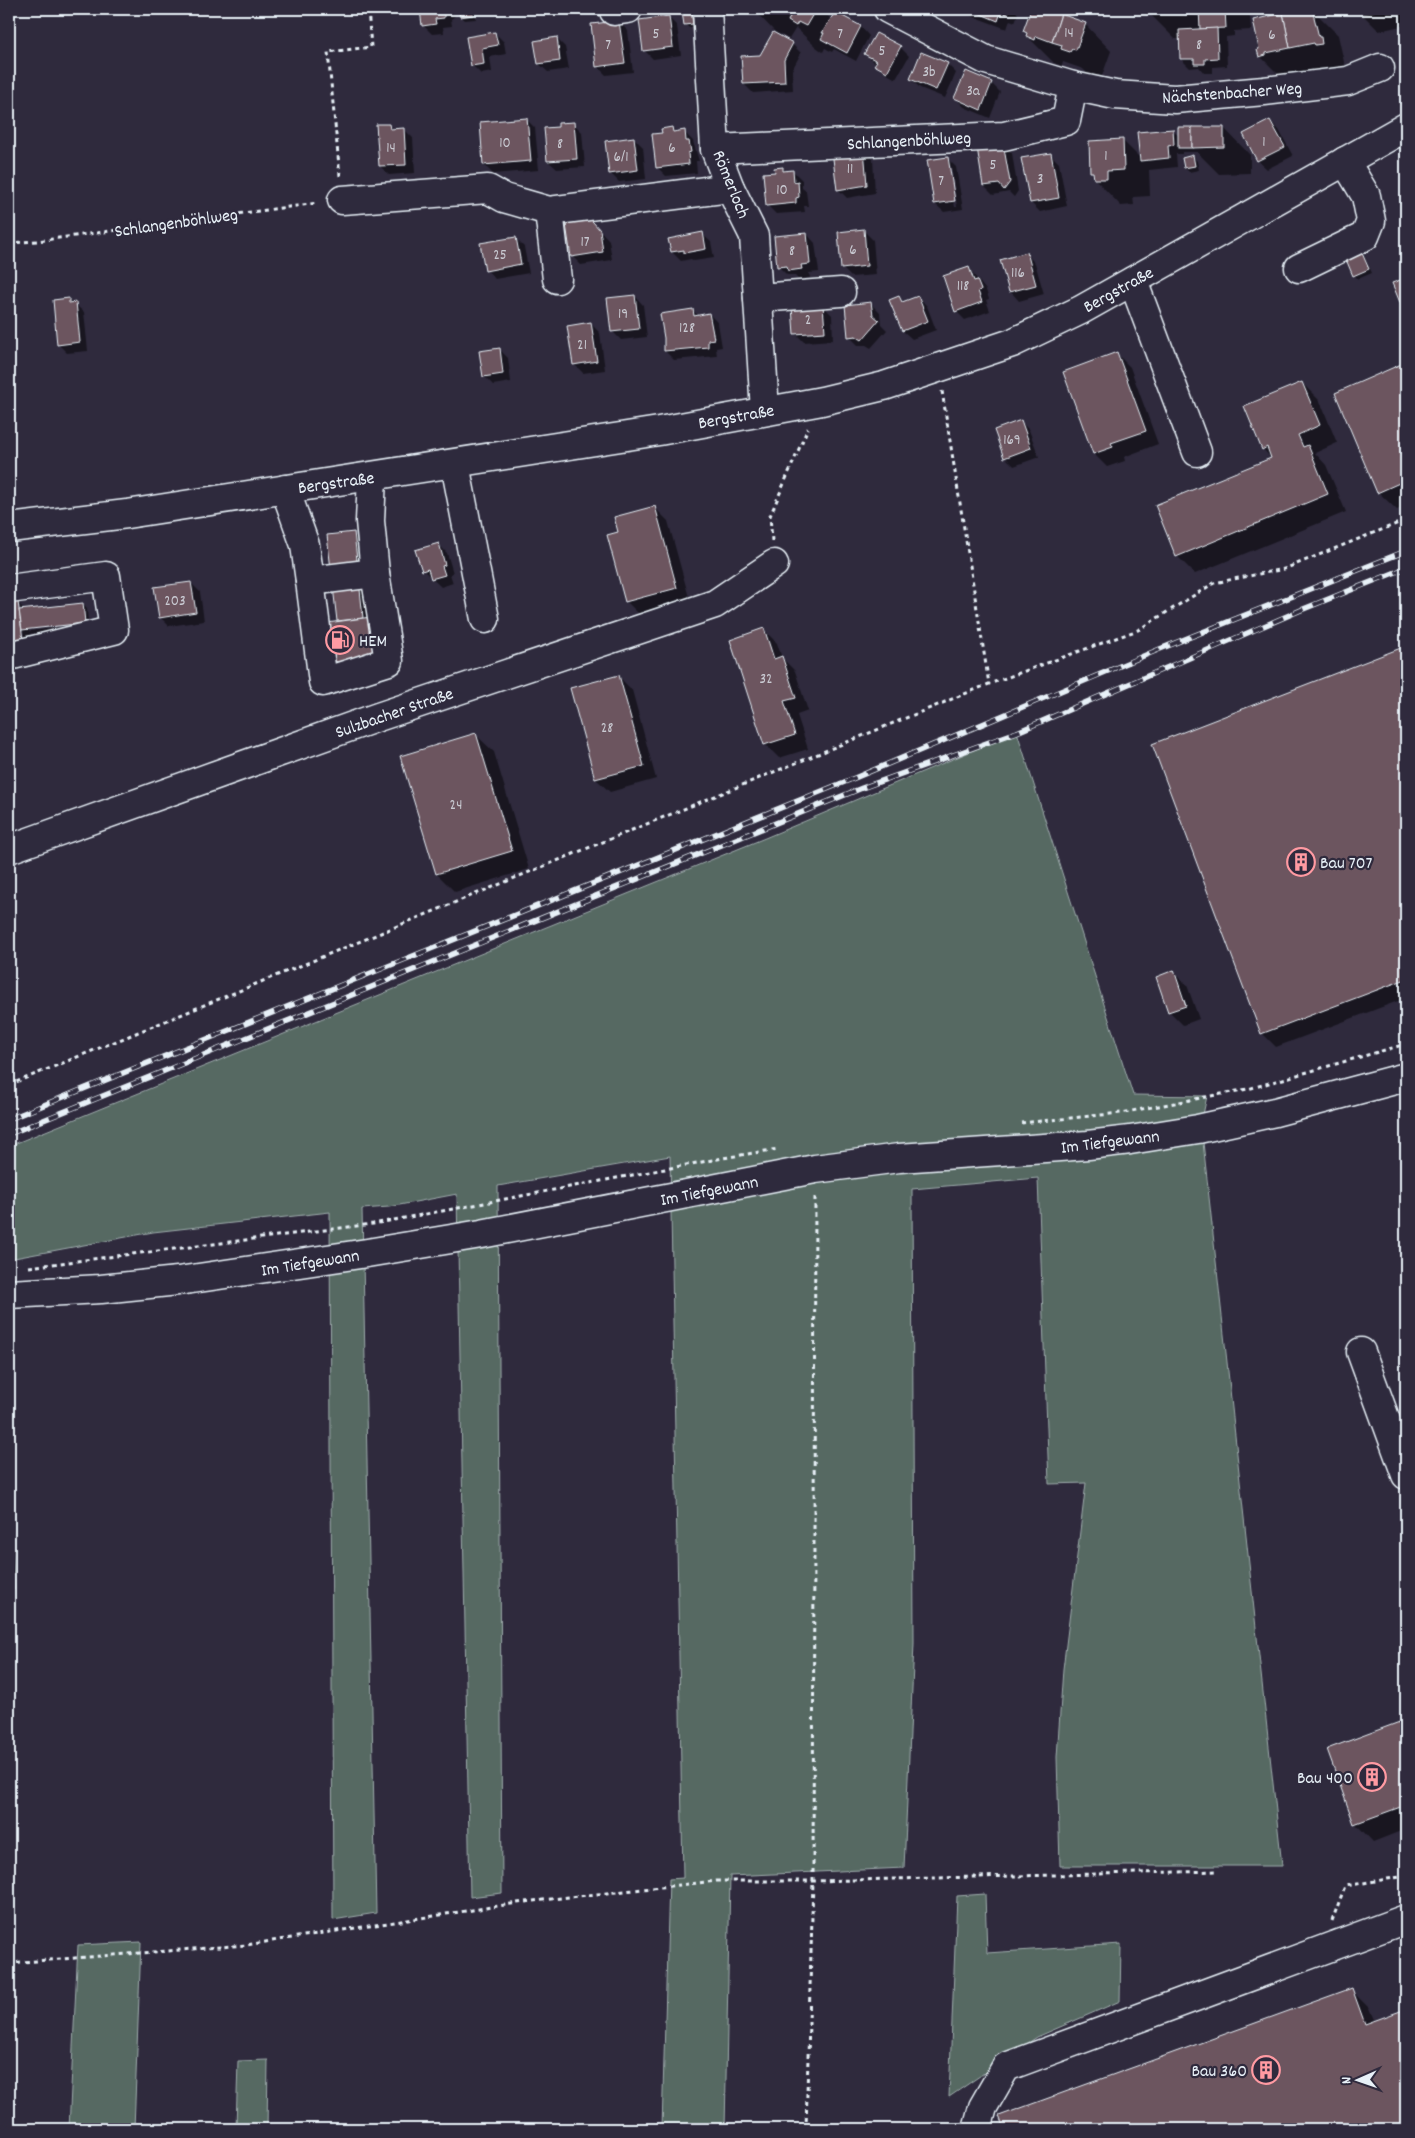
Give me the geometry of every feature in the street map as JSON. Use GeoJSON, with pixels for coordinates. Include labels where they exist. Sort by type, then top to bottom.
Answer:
{"type":"FeatureCollection","features":[{"type":"Feature","properties":{"kind":"street","name":"Römerloch"},"geometry":{"type":"LineString","coordinates":[[707,9],[715,149],[730,188],[754,236],[765,411]]}},
{"type":"Feature","properties":{"kind":"street","name":"Nächstenbacher Weg"},"geometry":{"type":"LineString","coordinates":[[888,9],[986,60],[1073,86],[1114,95],[1175,99],[1348,81],[1380,68]]}},
{"type":"Feature","properties":{"kind":"street","name":"Schlangenböhlweg"},"geometry":{"type":"LineString","coordinates":[[715,149],[1004,136],[1066,121],[1073,86]]}},
{"type":"Feature","properties":{"kind":"street","name":"Bergstraße"},"geometry":{"type":"LineString","coordinates":[[9,528],[127,514],[455,464],[822,401],[884,386],[1012,343],[1081,310],[1406,127]]}},
{"type":"Feature","properties":{"kind":"street"},"geometry":{"type":"LineString","coordinates":[[1299,268],[1365,236],[1371,221],[1366,196],[1345,161]]}},
{"type":"Feature","properties":{"kind":"street"},"geometry":{"type":"LineString","coordinates":[[342,200],[488,189],[504,198],[549,211],[730,188]]}},
{"type":"Feature","properties":{"kind":"street"},"geometry":{"type":"LineString","coordinates":[[549,211],[557,279]]}},
{"type":"Feature","properties":{"kind":"street"},"geometry":{"type":"LineString","coordinates":[[1133,281],[1198,452]]}},
{"type":"Feature","properties":{"kind":"street"},"geometry":{"type":"LineString","coordinates":[[758,298],[841,292]]}},
{"type":"Feature","properties":{"kind":"street"},"geometry":{"type":"LineString","coordinates":[[455,464],[485,619]]}},
{"type":"Feature","properties":{"kind":"street"},"geometry":{"type":"LineString","coordinates":[[285,489],[305,545],[323,682],[389,661],[375,573],[370,521],[372,477]]}},
{"type":"Feature","properties":{"kind":"street","name":"Sulzbacher Straße"},"geometry":{"type":"LineString","coordinates":[[9,849],[378,717],[715,604],[774,564]]}},
{"type":"Feature","properties":{"kind":"street"},"geometry":{"type":"LineString","coordinates":[[310,581],[375,573]]}},
{"type":"Feature","properties":{"kind":"street"},"geometry":{"type":"LineString","coordinates":[[9,589],[106,576],[114,630],[9,656]]}},
{"type":"Feature","properties":{"kind":"street","name":"Im Tiefgewann"},"geometry":{"type":"LineString","coordinates":[[9,1294],[101,1289],[178,1281],[367,1254],[482,1234],[815,1169],[899,1158],[1088,1145],[1198,1129],[1265,1114],[1406,1076]]}},
{"type":"Feature","properties":{"kind":"street"},"geometry":{"type":"LineString","coordinates":[[1360,1352],[1406,1475]]}},
{"type":"Feature","properties":{"kind":"street"},"geometry":{"type":"LineString","coordinates":[[977,2129],[983,2106],[1006,2067],[1406,1919]]}},
{"type":"Feature","properties":{"kind":"path"},"geometry":{"type":"LineString","coordinates":[[342,200],[328,52],[371,47],[368,9]]}},
{"type":"Feature","properties":{"kind":"path","name":"Schlangenböhlweg"},"geometry":{"type":"LineString","coordinates":[[9,243],[37,241],[342,200]]}},
{"type":"Feature","properties":{"kind":"path"},"geometry":{"type":"LineString","coordinates":[[938,369],[989,684]]}},
{"type":"Feature","properties":{"kind":"path"},"geometry":{"type":"LineString","coordinates":[[774,564],[770,516],[808,428],[824,424],[822,401]]}},
{"type":"Feature","properties":{"kind":"path"},"geometry":{"type":"LineString","coordinates":[[9,1085],[989,684],[1138,630],[1214,583],[1284,569],[1406,520]]}},
{"type":"Feature","properties":{"kind":"path"},"geometry":{"type":"LineString","coordinates":[[806,2129],[813,1881],[815,1169]]}},
{"type":"Feature","properties":{"kind":"path"},"geometry":{"type":"LineString","coordinates":[[9,1963],[246,1945],[524,1902],[716,1881],[813,1881],[1219,1871]]}},
{"type":"Feature","properties":{"kind":"green space"},"geometry":{"type":"Polygon","coordinates":[[[1017,732],[1133,1095],[1207,1096],[1201,1124],[1282,1866],[1060,1866],[1057,1757],[1063,1669],[1086,1483],[1049,1484],[1038,1178],[912,1189],[914,1643],[904,1868],[730,1876],[725,2129],[662,2129],[669,1879],[683,1878],[670,1156],[498,1186],[502,1893],[470,1897],[457,1194],[389,1207],[362,1209],[376,1913],[333,1920],[330,1212],[153,1232],[9,1259],[9,1146],[765,838],[1017,732]]]}},
{"type":"Feature","properties":{"kind":"green space"},"geometry":{"type":"Polygon","coordinates":[[[9,1462],[14,1590],[9,1591],[9,1462]]]}},
{"type":"Feature","properties":{"kind":"green space"},"geometry":{"type":"Polygon","coordinates":[[[985,1894],[987,1953],[1121,1944],[1120,2001],[1037,2037],[949,2097],[957,1896],[985,1894]]]}},
{"type":"Feature","properties":{"kind":"green space"},"geometry":{"type":"Polygon","coordinates":[[[141,1942],[134,2129],[69,2129],[78,1945],[141,1942]]]}},
{"type":"Feature","properties":{"kind":"green space"},"geometry":{"type":"Polygon","coordinates":[[[268,2060],[267,2129],[236,2129],[238,2061],[268,2060]]]}},
{"type":"Feature","properties":{"kind":"building"},"geometry":{"type":"Polygon","coordinates":[[[420,9],[444,9],[444,18],[435,19],[436,24],[422,26],[420,9]]]}},
{"type":"Feature","properties":{"kind":"building"},"geometry":{"type":"Polygon","coordinates":[[[458,9],[472,9],[473,15],[460,17],[458,9]]]}},
{"type":"Feature","properties":{"kind":"building"},"geometry":{"type":"Polygon","coordinates":[[[753,9],[765,9],[762,14],[753,9]]]}},
{"type":"Feature","properties":{"kind":"building"},"geometry":{"type":"Polygon","coordinates":[[[784,9],[816,9],[806,26],[798,22],[796,26],[788,21],[790,17],[782,13],[784,9]]]}},
{"type":"Feature","properties":{"kind":"building"},"geometry":{"type":"Polygon","coordinates":[[[971,9],[1008,9],[1007,14],[1001,12],[998,21],[971,9]]]}},
{"type":"Feature","properties":{"kind":"building"},"geometry":{"type":"Polygon","coordinates":[[[1031,9],[1057,9],[1055,12],[1061,14],[1052,42],[1036,36],[1035,40],[1026,36],[1027,33],[1023,31],[1031,9]]]}},
{"type":"Feature","properties":{"kind":"building"},"geometry":{"type":"Polygon","coordinates":[[[1147,9],[1167,9],[1167,12],[1147,13],[1147,9]]]}},
{"type":"Feature","properties":{"kind":"building"},"geometry":{"type":"Polygon","coordinates":[[[1199,9],[1225,9],[1226,28],[1200,29],[1199,9]]]}},
{"type":"Feature","properties":{"kind":"building"},"geometry":{"type":"Polygon","coordinates":[[[1312,9],[1322,44],[1315,45],[1314,43],[1290,48],[1283,13],[1312,9]]]}},
{"type":"Feature","properties":{"kind":"building"},"geometry":{"type":"Polygon","coordinates":[[[1359,9],[1384,9],[1360,13],[1359,9]]]}},
{"type":"Feature","properties":{"kind":"building"},"geometry":{"type":"Polygon","coordinates":[[[691,11],[693,24],[684,25],[682,12],[691,11]]]}},
{"type":"Feature","properties":{"kind":"building"},"geometry":{"type":"Polygon","coordinates":[[[835,12],[861,26],[847,53],[821,39],[824,33],[822,33],[835,12]]]}},
{"type":"Feature","properties":{"kind":"building"},"geometry":{"type":"Polygon","coordinates":[[[1283,13],[1290,48],[1266,53],[1266,55],[1259,57],[1253,20],[1283,13]]]}},
{"type":"Feature","properties":{"kind":"building"},"geometry":{"type":"Polygon","coordinates":[[[1061,14],[1086,23],[1076,50],[1072,49],[1070,52],[1061,49],[1062,45],[1052,42],[1061,14]]]}},
{"type":"Feature","properties":{"kind":"building"},"geometry":{"type":"Polygon","coordinates":[[[669,16],[673,47],[643,51],[639,20],[669,16]]]}},
{"type":"Feature","properties":{"kind":"building"},"geometry":{"type":"Polygon","coordinates":[[[619,21],[625,63],[596,67],[591,24],[619,21]]]}},
{"type":"Feature","properties":{"kind":"building"},"geometry":{"type":"Polygon","coordinates":[[[1217,28],[1218,58],[1205,59],[1205,64],[1194,64],[1194,59],[1180,59],[1179,30],[1217,28]]]}},
{"type":"Feature","properties":{"kind":"building"},"geometry":{"type":"Polygon","coordinates":[[[495,32],[498,45],[482,48],[484,64],[471,66],[466,37],[495,32]]]}},
{"type":"Feature","properties":{"kind":"building"},"geometry":{"type":"Polygon","coordinates":[[[773,32],[793,43],[784,60],[785,82],[743,84],[741,56],[760,55],[773,32]]]}},
{"type":"Feature","properties":{"kind":"building"},"geometry":{"type":"Polygon","coordinates":[[[876,33],[901,46],[887,72],[874,65],[877,61],[864,54],[876,33]]]}},
{"type":"Feature","properties":{"kind":"building"},"geometry":{"type":"Polygon","coordinates":[[[557,37],[560,61],[538,64],[534,41],[557,37]]]}},
{"type":"Feature","properties":{"kind":"building"},"geometry":{"type":"Polygon","coordinates":[[[921,52],[948,63],[936,90],[910,79],[921,52]]]}},
{"type":"Feature","properties":{"kind":"building"},"geometry":{"type":"Polygon","coordinates":[[[966,71],[992,82],[981,110],[954,98],[966,71]]]}},
{"type":"Feature","properties":{"kind":"building"},"geometry":{"type":"Polygon","coordinates":[[[527,118],[531,161],[483,165],[480,122],[527,118]]]}},
{"type":"Feature","properties":{"kind":"building"},"geometry":{"type":"Polygon","coordinates":[[[1270,120],[1285,147],[1257,161],[1243,134],[1270,120]]]}},
{"type":"Feature","properties":{"kind":"building"},"geometry":{"type":"Polygon","coordinates":[[[574,122],[577,159],[547,161],[544,128],[558,127],[558,123],[574,122]]]}},
{"type":"Feature","properties":{"kind":"building"},"geometry":{"type":"Polygon","coordinates":[[[376,124],[389,124],[390,129],[404,128],[406,165],[379,166],[376,124]]]}},
{"type":"Feature","properties":{"kind":"building"},"geometry":{"type":"Polygon","coordinates":[[[672,127],[673,132],[685,130],[686,141],[689,141],[691,152],[688,153],[689,164],[656,168],[652,134],[662,133],[661,129],[672,127]]]}},
{"type":"Feature","properties":{"kind":"building"},"geometry":{"type":"Polygon","coordinates":[[[1178,127],[1192,127],[1192,148],[1178,148],[1178,127]]]}},
{"type":"Feature","properties":{"kind":"building"},"geometry":{"type":"Polygon","coordinates":[[[1192,127],[1224,127],[1224,147],[1192,148],[1192,127]]]}},
{"type":"Feature","properties":{"kind":"building"},"geometry":{"type":"Polygon","coordinates":[[[1173,129],[1174,145],[1168,146],[1169,158],[1140,161],[1137,132],[1173,129]]]}},
{"type":"Feature","properties":{"kind":"building"},"geometry":{"type":"Polygon","coordinates":[[[634,137],[638,170],[609,174],[605,141],[634,137]]]}},
{"type":"Feature","properties":{"kind":"building"},"geometry":{"type":"Polygon","coordinates":[[[1123,139],[1124,170],[1107,171],[1107,179],[1094,179],[1093,172],[1090,172],[1089,141],[1123,139]]]}},
{"type":"Feature","properties":{"kind":"building"},"geometry":{"type":"Polygon","coordinates":[[[1003,143],[1010,182],[1004,190],[999,184],[983,186],[977,147],[1003,143]]]}},
{"type":"Feature","properties":{"kind":"building"},"geometry":{"type":"Polygon","coordinates":[[[864,149],[867,185],[837,190],[832,151],[864,149]]]}},
{"type":"Feature","properties":{"kind":"building"},"geometry":{"type":"Polygon","coordinates":[[[1051,153],[1059,198],[1030,203],[1021,158],[1051,153]]]}},
{"type":"Feature","properties":{"kind":"building"},"geometry":{"type":"Polygon","coordinates":[[[1193,155],[1195,166],[1184,168],[1182,158],[1193,155]]]}},
{"type":"Feature","properties":{"kind":"building"},"geometry":{"type":"Polygon","coordinates":[[[948,157],[955,201],[934,204],[927,160],[948,157]]]}},
{"type":"Feature","properties":{"kind":"building"},"geometry":{"type":"Polygon","coordinates":[[[783,167],[783,171],[793,170],[794,182],[798,181],[799,197],[796,198],[796,203],[766,206],[763,173],[775,172],[774,168],[783,167]]]}},
{"type":"Feature","properties":{"kind":"building"},"geometry":{"type":"Polygon","coordinates":[[[586,214],[600,230],[603,252],[571,257],[565,218],[586,214]]]}},
{"type":"Feature","properties":{"kind":"building"},"geometry":{"type":"Polygon","coordinates":[[[864,229],[867,266],[841,269],[838,232],[864,229]]]}},
{"type":"Feature","properties":{"kind":"building"},"geometry":{"type":"Polygon","coordinates":[[[703,232],[706,249],[684,253],[684,250],[671,252],[668,239],[703,232]]]}},
{"type":"Feature","properties":{"kind":"building"},"geometry":{"type":"Polygon","coordinates":[[[807,233],[810,264],[801,265],[802,269],[788,271],[787,266],[777,267],[774,236],[807,233]]]}},
{"type":"Feature","properties":{"kind":"building"},"geometry":{"type":"Polygon","coordinates":[[[516,237],[521,264],[485,271],[480,243],[516,237]]]}},
{"type":"Feature","properties":{"kind":"building"},"geometry":{"type":"Polygon","coordinates":[[[1361,251],[1369,269],[1353,276],[1345,257],[1361,251]]]}},
{"type":"Feature","properties":{"kind":"building"},"geometry":{"type":"Polygon","coordinates":[[[1027,252],[1036,285],[1009,292],[1000,260],[1027,252]]]}},
{"type":"Feature","properties":{"kind":"building"},"geometry":{"type":"Polygon","coordinates":[[[969,267],[974,281],[977,280],[981,290],[978,291],[982,302],[955,312],[943,276],[969,267]]]}},
{"type":"Feature","properties":{"kind":"building"},"geometry":{"type":"Polygon","coordinates":[[[1406,278],[1406,317],[1392,283],[1406,278]]]}},
{"type":"Feature","properties":{"kind":"building"},"geometry":{"type":"Polygon","coordinates":[[[635,295],[639,329],[611,332],[607,298],[635,295]]]}},
{"type":"Feature","properties":{"kind":"building"},"geometry":{"type":"Polygon","coordinates":[[[899,296],[902,302],[918,296],[928,321],[902,331],[889,300],[899,296]]]}},
{"type":"Feature","properties":{"kind":"building"},"geometry":{"type":"Polygon","coordinates":[[[69,298],[69,303],[76,302],[80,342],[57,345],[53,300],[69,298]]]}},
{"type":"Feature","properties":{"kind":"building"},"geometry":{"type":"Polygon","coordinates":[[[871,302],[873,315],[879,320],[862,340],[856,336],[848,337],[845,305],[871,302]]]}},
{"type":"Feature","properties":{"kind":"building"},"geometry":{"type":"Polygon","coordinates":[[[823,305],[825,332],[794,334],[792,307],[823,305]]]}},
{"type":"Feature","properties":{"kind":"building"},"geometry":{"type":"Polygon","coordinates":[[[693,309],[694,316],[709,313],[714,339],[708,340],[708,347],[664,351],[660,314],[693,309]]]}},
{"type":"Feature","properties":{"kind":"building"},"geometry":{"type":"Polygon","coordinates":[[[591,322],[597,361],[573,365],[567,326],[591,322]]]}},
{"type":"Feature","properties":{"kind":"building"},"geometry":{"type":"Polygon","coordinates":[[[500,348],[503,374],[483,377],[479,351],[500,348]]]}},
{"type":"Feature","properties":{"kind":"building"},"geometry":{"type":"Polygon","coordinates":[[[1117,352],[1146,431],[1111,443],[1113,447],[1093,454],[1063,372],[1117,352]]]}},
{"type":"Feature","properties":{"kind":"building"},"geometry":{"type":"Polygon","coordinates":[[[1406,362],[1406,480],[1377,493],[1335,393],[1406,362]]]}},
{"type":"Feature","properties":{"kind":"building"},"geometry":{"type":"Polygon","coordinates":[[[1302,382],[1320,425],[1298,435],[1303,447],[1308,445],[1328,494],[1176,557],[1155,505],[1271,458],[1267,447],[1262,450],[1244,406],[1302,382]]]}},
{"type":"Feature","properties":{"kind":"building"},"geometry":{"type":"Polygon","coordinates":[[[1021,420],[1031,448],[1004,458],[994,430],[1021,420]]]}},
{"type":"Feature","properties":{"kind":"building"},"geometry":{"type":"Polygon","coordinates":[[[655,506],[677,588],[625,602],[607,535],[618,532],[614,517],[655,506]]]}},
{"type":"Feature","properties":{"kind":"building"},"geometry":{"type":"Polygon","coordinates":[[[354,532],[363,618],[337,621],[327,535],[354,532]]]}},
{"type":"Feature","properties":{"kind":"building"},"geometry":{"type":"Polygon","coordinates":[[[439,543],[445,565],[442,566],[445,575],[431,579],[428,569],[422,571],[415,550],[439,543]]]}},
{"type":"Feature","properties":{"kind":"building"},"geometry":{"type":"Polygon","coordinates":[[[191,582],[196,612],[159,618],[154,587],[191,582]]]}},
{"type":"Feature","properties":{"kind":"building"},"geometry":{"type":"Polygon","coordinates":[[[18,602],[23,640],[9,641],[9,603],[18,602]]]}},
{"type":"Feature","properties":{"kind":"building"},"geometry":{"type":"Polygon","coordinates":[[[83,603],[85,623],[22,630],[19,610],[83,603]]]}},
{"type":"Feature","properties":{"kind":"building","name":"HEM"},"geometry":{"type":"Polygon","coordinates":[[[371,617],[377,657],[335,662],[334,655],[309,658],[305,626],[371,617]]]}},
{"type":"Feature","properties":{"kind":"building"},"geometry":{"type":"Polygon","coordinates":[[[764,628],[774,659],[782,656],[796,698],[784,701],[795,735],[764,745],[730,640],[764,628]]]}},
{"type":"Feature","properties":{"kind":"building","name":"Bau 707"},"geometry":{"type":"Polygon","coordinates":[[[1406,646],[1406,979],[1261,1034],[1152,744],[1406,646]]]}},
{"type":"Feature","properties":{"kind":"building"},"geometry":{"type":"Polygon","coordinates":[[[619,675],[644,766],[595,779],[570,688],[619,675]]]}},
{"type":"Feature","properties":{"kind":"building"},"geometry":{"type":"Polygon","coordinates":[[[476,733],[512,851],[436,874],[400,756],[476,733]]]}},
{"type":"Feature","properties":{"kind":"building"},"geometry":{"type":"Polygon","coordinates":[[[1174,970],[1186,1006],[1168,1012],[1156,977],[1174,970]]]}},
{"type":"Feature","properties":{"kind":"building","name":"Bau 400"},"geometry":{"type":"Polygon","coordinates":[[[1405,1720],[1406,1805],[1354,1824],[1327,1749],[1405,1720]]]}},
{"type":"Feature","properties":{"kind":"building","name":"Bau 360"},"geometry":{"type":"Polygon","coordinates":[[[1352,1988],[1365,2024],[1406,2009],[1406,2129],[1004,2129],[999,2116],[1352,1988]]]}},
{"type":"Feature","properties":{"kind":"railway"},"geometry":{"type":"LineString","coordinates":[[9,1119],[857,777],[1160,649],[1406,551]]}},
{"type":"Feature","properties":{"kind":"railway"},"geometry":{"type":"LineString","coordinates":[[9,1134],[862,788],[1017,732],[1301,610],[1406,568]]}},
{"type":"Feature","properties":{"kind":"place","name":"HEM"},"geometry":{"type":"Point","coordinates":[340,640]}},
{"type":"Feature","properties":{"kind":"place","name":"Bau 707"},"geometry":{"type":"Point","coordinates":[1301,862]}},
{"type":"Feature","properties":{"kind":"place","name":"Bau 400"},"geometry":{"type":"Point","coordinates":[1372,1777]}},
{"type":"Feature","properties":{"kind":"place","name":"Bau 360"},"geometry":{"type":"Point","coordinates":[1266,2070]}}]}
